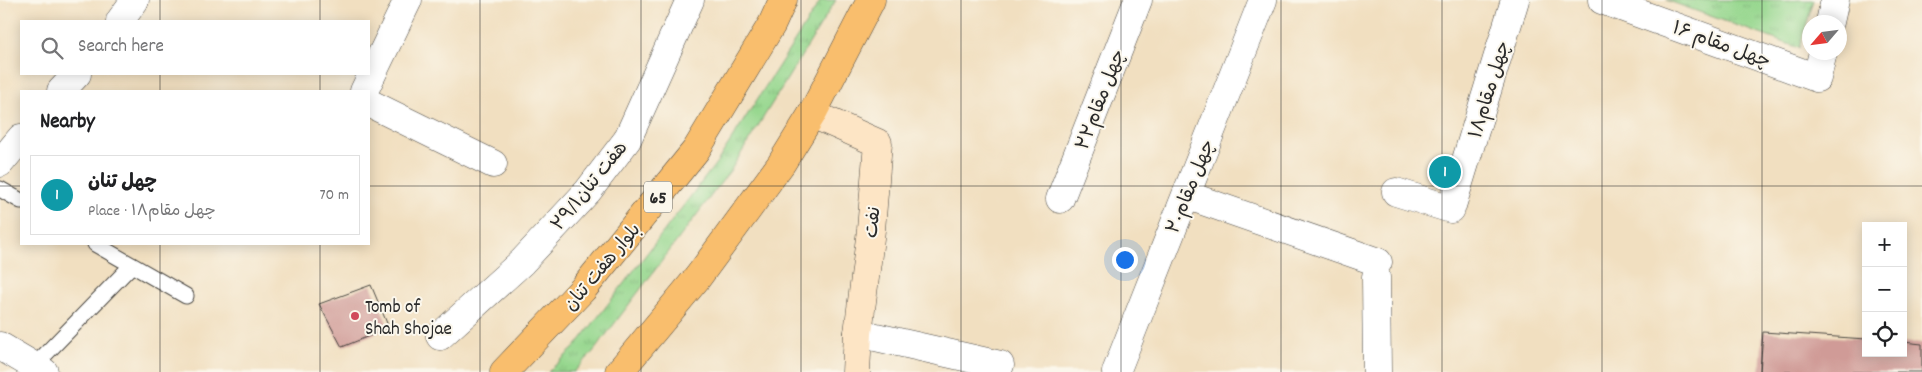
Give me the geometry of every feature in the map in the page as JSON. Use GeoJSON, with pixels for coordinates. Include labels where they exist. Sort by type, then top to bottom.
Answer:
{"type":"FeatureCollection","features":[{"type":"Feature","properties":{"kind":"main road","name":"بلوار هفت تنان"},"geometry":{"type":"LineString","coordinates":[[504,372],[583,290],[696,150],[772,24],[783,0]]}},
{"type":"Feature","properties":{"kind":"main road"},"geometry":{"type":"LineString","coordinates":[[618,372],[698,277],[781,164],[812,114],[871,0]]}},
{"type":"Feature","properties":{"kind":"street"},"geometry":{"type":"LineString","coordinates":[[121,20],[136,0]]}},
{"type":"Feature","properties":{"kind":"street"},"geometry":{"type":"LineString","coordinates":[[364,90],[408,0]]}},
{"type":"Feature","properties":{"kind":"street","name":"۲۹/۱هفت تنان"},"geometry":{"type":"LineString","coordinates":[[440,336],[522,262],[588,191],[627,140],[690,0]]}},
{"type":"Feature","properties":{"kind":"street","name":"چهل مقام۲۲"},"geometry":{"type":"LineString","coordinates":[[1060,199],[1138,0]]}},
{"type":"Feature","properties":{"kind":"street","name":"چهل مقام۲۰"},"geometry":{"type":"LineString","coordinates":[[1116,372],[1263,0]]}},
{"type":"Feature","properties":{"kind":"street","name":"۱۸چهل مقام"},"geometry":{"type":"LineString","coordinates":[[1396,192],[1451,209],[1515,0]]}},
{"type":"Feature","properties":{"kind":"street","name":"چهل مقام ۱۶"},"geometry":{"type":"LineString","coordinates":[[1602,0],[1817,78],[1821,60]]}},
{"type":"Feature","properties":{"kind":"street"},"geometry":{"type":"LineString","coordinates":[[1832,15],[1835,0]]}},
{"type":"Feature","properties":{"kind":"street"},"geometry":{"type":"LineString","coordinates":[[63,90],[76,75]]}},
{"type":"Feature","properties":{"kind":"street"},"geometry":{"type":"LineString","coordinates":[[370,103],[493,164]]}},
{"type":"Feature","properties":{"kind":"street","name":"نفت"},"geometry":{"type":"LineString","coordinates":[[812,114],[878,143],[871,230],[858,333],[856,372]]}},
{"type":"Feature","properties":{"kind":"street"},"geometry":{"type":"LineString","coordinates":[[0,163],[20,139]]}},
{"type":"Feature","properties":{"kind":"street"},"geometry":{"type":"LineString","coordinates":[[1186,195],[1377,269],[1377,372]]}},
{"type":"Feature","properties":{"kind":"street"},"geometry":{"type":"LineString","coordinates":[[858,333],[1000,365]]}},
{"type":"Feature","properties":{"kind":"street"},"geometry":{"type":"LineString","coordinates":[[0,346],[39,369]]}},
{"type":"Feature","properties":{"kind":"lane"},"geometry":{"type":"LineString","coordinates":[[0,189],[20,200]]}},
{"type":"Feature","properties":{"kind":"lane"},"geometry":{"type":"LineString","coordinates":[[97,245],[186,296]]}},
{"type":"Feature","properties":{"kind":"lane"},"geometry":{"type":"LineString","coordinates":[[39,369],[132,265]]}},
{"type":"Feature","properties":{"kind":"green space"},"geometry":{"type":"Polygon","coordinates":[[[821,0],[836,0],[732,168],[593,352],[574,372],[548,372],[575,347],[717,162],[821,0]]]}},
{"type":"Feature","properties":{"kind":"green space"},"geometry":{"type":"Polygon","coordinates":[[[1666,0],[1814,0],[1809,15],[1802,15],[1802,38],[1799,48],[1666,0]]]}},
{"type":"Feature","properties":{"kind":"building","name":"Tomb of Shah Shojae"},"geometry":{"type":"Polygon","coordinates":[[[371,285],[389,328],[342,347],[319,304],[371,285]]]}},
{"type":"Feature","properties":{"kind":"building"},"geometry":{"type":"Polygon","coordinates":[[[1763,332],[1862,339],[1862,357],[1907,357],[1907,342],[1922,344],[1922,372],[1760,372],[1763,332]]]}},
{"type":"Feature","properties":{"kind":"place","name":"چهل تنان"},"geometry":{"type":"Point","coordinates":[1445,172]}},
{"type":"Feature","properties":{"kind":"place","name":"Tomb of Shah Shojae"},"geometry":{"type":"Point","coordinates":[355,316]}}]}
